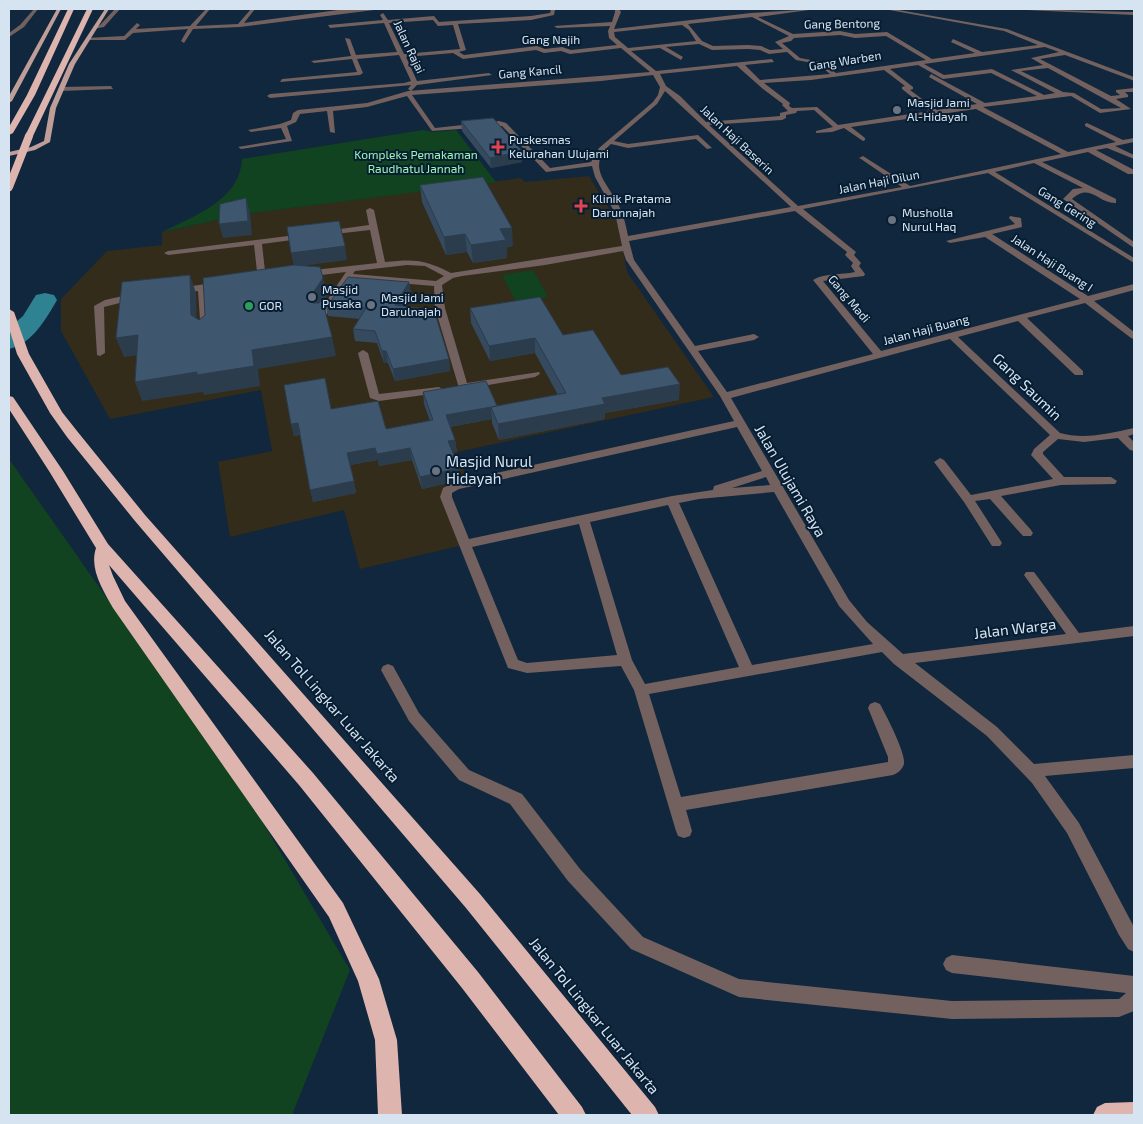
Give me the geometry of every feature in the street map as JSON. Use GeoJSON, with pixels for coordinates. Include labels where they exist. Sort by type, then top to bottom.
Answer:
{"type":"FeatureCollection","features":[{"type":"Feature","properties":{"kind":"highway"},"geometry":{"type":"LineString","coordinates":[[9,134],[31,95],[71,9]]}},
{"type":"Feature","properties":{"kind":"highway"},"geometry":{"type":"LineString","coordinates":[[9,187],[29,136],[90,9]]}},
{"type":"Feature","properties":{"kind":"highway"},"geometry":{"type":"LineString","coordinates":[[75,39],[88,31],[98,9]]}},
{"type":"Feature","properties":{"kind":"highway","name":"Jalan Tol Lingkar Luar Jakarta"},"geometry":{"type":"LineString","coordinates":[[9,312],[23,354],[61,420],[140,518],[473,900],[647,1115]]}},
{"type":"Feature","properties":{"kind":"highway"},"geometry":{"type":"LineString","coordinates":[[10,403],[56,471],[103,548],[306,779],[470,980],[574,1115]]}},
{"type":"Feature","properties":{"kind":"highway"},"geometry":{"type":"LineString","coordinates":[[103,548],[100,555],[101,566],[119,604],[336,910],[368,979],[386,1040],[390,1115]]}},
{"type":"Feature","properties":{"kind":"highway"},"geometry":{"type":"LineString","coordinates":[[1105,1115],[1134,1114]]}},
{"type":"Feature","properties":{"kind":"main road"},"geometry":{"type":"LineString","coordinates":[[9,101],[59,9]]}},
{"type":"Feature","properties":{"kind":"main road"},"geometry":{"type":"LineString","coordinates":[[9,154],[33,149],[48,142],[53,108],[72,64],[107,9]]}},
{"type":"Feature","properties":{"kind":"street"},"geometry":{"type":"LineString","coordinates":[[9,35],[22,26],[36,9]]}},
{"type":"Feature","properties":{"kind":"street"},"geometry":{"type":"LineString","coordinates":[[95,28],[102,26],[118,9]]}},
{"type":"Feature","properties":{"kind":"street"},"geometry":{"type":"LineString","coordinates":[[184,41],[191,28],[208,9]]}},
{"type":"Feature","properties":{"kind":"street"},"geometry":{"type":"LineString","coordinates":[[240,25],[254,9]]}},
{"type":"Feature","properties":{"kind":"street"},"geometry":{"type":"LineString","coordinates":[[132,31],[240,25],[380,9]]}},
{"type":"Feature","properties":{"kind":"street","name":"Jalan Rajai"},"geometry":{"type":"LineString","coordinates":[[380,9],[414,83],[408,93]]}},
{"type":"Feature","properties":{"kind":"street"},"geometry":{"type":"LineString","coordinates":[[330,26],[434,18],[438,24],[488,19],[533,18],[552,14],[553,9],[570,9]]}},
{"type":"Feature","properties":{"kind":"street"},"geometry":{"type":"LineString","coordinates":[[408,93],[434,130],[504,124],[549,170],[594,164],[596,156],[609,142],[655,103],[661,95],[663,87],[660,79],[653,72],[612,38],[612,28],[618,12],[617,9]]}},
{"type":"Feature","properties":{"kind":"street"},"geometry":{"type":"LineString","coordinates":[[557,26],[612,28],[683,23],[738,15],[814,9]]}},
{"type":"Feature","properties":{"kind":"street"},"geometry":{"type":"LineString","coordinates":[[887,9],[996,28],[1047,45],[1134,79]]}},
{"type":"Feature","properties":{"kind":"street"},"geometry":{"type":"LineString","coordinates":[[1026,9],[1134,14]]}},
{"type":"Feature","properties":{"kind":"street"},"geometry":{"type":"LineString","coordinates":[[486,12],[488,19]]}},
{"type":"Feature","properties":{"kind":"street","name":"Gang Bentong"},"geometry":{"type":"LineString","coordinates":[[752,15],[792,36],[840,33],[855,36],[887,34],[930,60]]}},
{"type":"Feature","properties":{"kind":"street"},"geometry":{"type":"LineString","coordinates":[[508,19],[512,27]]}},
{"type":"Feature","properties":{"kind":"street"},"geometry":{"type":"LineString","coordinates":[[89,38],[122,38],[141,24],[197,21]]}},
{"type":"Feature","properties":{"kind":"street"},"geometry":{"type":"LineString","coordinates":[[455,23],[464,49],[455,52]]}},
{"type":"Feature","properties":{"kind":"street"},"geometry":{"type":"LineString","coordinates":[[683,23],[691,29],[700,42],[712,48],[748,47],[761,48],[770,52],[788,50]]}},
{"type":"Feature","properties":{"kind":"street"},"geometry":{"type":"LineString","coordinates":[[381,29],[389,28]]}},
{"type":"Feature","properties":{"kind":"street"},"geometry":{"type":"LineString","coordinates":[[840,33],[851,40]]}},
{"type":"Feature","properties":{"kind":"street"},"geometry":{"type":"LineString","coordinates":[[792,36],[788,40],[778,42],[798,59],[820,63],[834,74]]}},
{"type":"Feature","properties":{"kind":"street"},"geometry":{"type":"LineString","coordinates":[[282,81],[360,73],[347,39]]}},
{"type":"Feature","properties":{"kind":"street"},"geometry":{"type":"LineString","coordinates":[[663,40],[671,46]]}},
{"type":"Feature","properties":{"kind":"street"},"geometry":{"type":"LineString","coordinates":[[953,41],[981,54]]}},
{"type":"Feature","properties":{"kind":"street"},"geometry":{"type":"LineString","coordinates":[[576,47],[671,46],[700,42]]}},
{"type":"Feature","properties":{"kind":"street","name":"Gang Warben"},"geometry":{"type":"LineString","coordinates":[[759,82],[811,78],[1047,45]]}},
{"type":"Feature","properties":{"kind":"street"},"geometry":{"type":"LineString","coordinates":[[660,46],[681,58]]}},
{"type":"Feature","properties":{"kind":"street","name":"Gang Najih"},"geometry":{"type":"LineString","coordinates":[[314,61],[455,52],[463,57],[538,48],[544,51],[562,49],[570,52],[622,47]]}},
{"type":"Feature","properties":{"kind":"street"},"geometry":{"type":"LineString","coordinates":[[818,132],[832,130],[837,126],[1062,94],[1072,94],[1100,111],[1128,109],[1034,58],[1067,53]]}},
{"type":"Feature","properties":{"kind":"street"},"geometry":{"type":"LineString","coordinates":[[653,72],[772,61]]}},
{"type":"Feature","properties":{"kind":"street"},"geometry":{"type":"LineString","coordinates":[[917,62],[943,77],[1049,66]]}},
{"type":"Feature","properties":{"kind":"street"},"geometry":{"type":"LineString","coordinates":[[738,64],[744,67],[765,88],[788,104],[785,105],[793,110],[815,108],[837,126]]}},
{"type":"Feature","properties":{"kind":"street"},"geometry":{"type":"LineString","coordinates":[[900,65],[921,70],[980,106],[1067,154]]}},
{"type":"Feature","properties":{"kind":"street"},"geometry":{"type":"LineString","coordinates":[[884,67],[910,88],[904,88],[936,113]]}},
{"type":"Feature","properties":{"kind":"street"},"geometry":{"type":"LineString","coordinates":[[992,71],[1042,96]]}},
{"type":"Feature","properties":{"kind":"street"},"geometry":{"type":"LineString","coordinates":[[1015,71],[1062,94]]}},
{"type":"Feature","properties":{"kind":"street","name":"Gang Kancil"},"geometry":{"type":"LineString","coordinates":[[284,126],[294,121],[295,114],[298,112],[330,111],[382,103],[408,93],[583,79],[598,80],[653,72]]}},
{"type":"Feature","properties":{"kind":"street"},"geometry":{"type":"LineString","coordinates":[[270,96],[404,85],[489,75]]}},
{"type":"Feature","properties":{"kind":"street","name":"Jalan Haji Baserin"},"geometry":{"type":"LineString","coordinates":[[663,87],[671,91],[703,124],[796,209]]}},
{"type":"Feature","properties":{"kind":"street"},"geometry":{"type":"LineString","coordinates":[[60,92],[78,91],[81,88],[111,88]]}},
{"type":"Feature","properties":{"kind":"street"},"geometry":{"type":"LineString","coordinates":[[1110,98],[1126,96],[1118,91],[1134,90]]}},
{"type":"Feature","properties":{"kind":"street"},"geometry":{"type":"LineString","coordinates":[[703,124],[782,118],[784,117],[782,114],[794,112],[793,110]]}},
{"type":"Feature","properties":{"kind":"street"},"geometry":{"type":"LineString","coordinates":[[330,111],[334,132]]}},
{"type":"Feature","properties":{"kind":"street"},"geometry":{"type":"LineString","coordinates":[[241,147],[290,140],[284,126],[251,130]]}},
{"type":"Feature","properties":{"kind":"street"},"geometry":{"type":"LineString","coordinates":[[845,126],[863,139]]}},
{"type":"Feature","properties":{"kind":"street"},"geometry":{"type":"LineString","coordinates":[[1087,126],[1120,142]]}},
{"type":"Feature","properties":{"kind":"street"},"geometry":{"type":"LineString","coordinates":[[609,142],[628,146],[698,137],[709,148]]}},
{"type":"Feature","properties":{"kind":"street","name":"Jalan Haji Dilun"},"geometry":{"type":"LineString","coordinates":[[450,276],[548,262],[568,262],[592,258],[626,243],[990,172],[1134,140]]}},
{"type":"Feature","properties":{"kind":"street"},"geometry":{"type":"LineString","coordinates":[[1107,145],[1134,157]]}},
{"type":"Feature","properties":{"kind":"street"},"geometry":{"type":"LineString","coordinates":[[628,146],[627,148],[632,154]]}},
{"type":"Feature","properties":{"kind":"street"},"geometry":{"type":"LineString","coordinates":[[1088,149],[1131,172]]}},
{"type":"Feature","properties":{"kind":"street"},"geometry":{"type":"LineString","coordinates":[[863,158],[909,188]]}},
{"type":"Feature","properties":{"kind":"street"},"geometry":{"type":"LineString","coordinates":[[1035,161],[1113,201]]}},
{"type":"Feature","properties":{"kind":"street","name":"Jalan Ulujami Raya"},"geometry":{"type":"LineString","coordinates":[[594,164],[596,173],[621,218],[630,260],[725,396],[844,604],[861,625],[883,647],[988,729],[1047,790],[1074,829],[1133,940]]}},
{"type":"Feature","properties":{"kind":"street","name":"Gang Gering"},"geometry":{"type":"LineString","coordinates":[[990,172],[1134,261]]}},
{"type":"Feature","properties":{"kind":"street"},"geometry":{"type":"LineString","coordinates":[[1091,190],[1076,191],[1067,199],[1121,234],[1134,246]]}},
{"type":"Feature","properties":{"kind":"street","name":"Gang Madi"},"geometry":{"type":"LineString","coordinates":[[796,209],[852,253],[848,255],[858,263],[855,266],[861,274],[817,280],[880,356]]}},
{"type":"Feature","properties":{"kind":"street"},"geometry":{"type":"LineString","coordinates":[[370,210],[381,264]]}},
{"type":"Feature","properties":{"kind":"street"},"geometry":{"type":"LineString","coordinates":[[950,241],[1019,224],[1018,220],[1013,218]]}},
{"type":"Feature","properties":{"kind":"street"},"geometry":{"type":"LineString","coordinates":[[168,253],[373,227]]}},
{"type":"Feature","properties":{"kind":"street","name":"Jalan Haji Buang I"},"geometry":{"type":"LineString","coordinates":[[980,235],[987,235],[1086,299],[1134,336]]}},
{"type":"Feature","properties":{"kind":"street"},"geometry":{"type":"LineString","coordinates":[[258,241],[262,280]]}},
{"type":"Feature","properties":{"kind":"street"},"geometry":{"type":"LineString","coordinates":[[298,275],[381,264],[418,262],[450,276]]}},
{"type":"Feature","properties":{"kind":"street"},"geometry":{"type":"LineString","coordinates":[[320,318],[353,268]]}},
{"type":"Feature","properties":{"kind":"street"},"geometry":{"type":"LineString","coordinates":[[347,276],[438,284],[450,276]]}},
{"type":"Feature","properties":{"kind":"street"},"geometry":{"type":"LineString","coordinates":[[167,292],[228,284]]}},
{"type":"Feature","properties":{"kind":"street"},"geometry":{"type":"LineString","coordinates":[[438,284],[442,320],[463,386]]}},
{"type":"Feature","properties":{"kind":"street","name":"Jalan Haji Buang"},"geometry":{"type":"LineString","coordinates":[[725,396],[1134,287]]}},
{"type":"Feature","properties":{"kind":"street"},"geometry":{"type":"LineString","coordinates":[[202,288],[204,334]]}},
{"type":"Feature","properties":{"kind":"street"},"geometry":{"type":"LineString","coordinates":[[100,353],[100,306],[108,302],[149,294]]}},
{"type":"Feature","properties":{"kind":"street"},"geometry":{"type":"LineString","coordinates":[[1020,317],[1078,373]]}},
{"type":"Feature","properties":{"kind":"street"},"geometry":{"type":"LineString","coordinates":[[694,350],[754,336]]}},
{"type":"Feature","properties":{"kind":"street","name":"Gang Saumin"},"geometry":{"type":"LineString","coordinates":[[952,336],[1056,436],[1075,439],[1134,431]]}},
{"type":"Feature","properties":{"kind":"street"},"geometry":{"type":"LineString","coordinates":[[363,353],[374,396],[379,398],[535,374]]}},
{"type":"Feature","properties":{"kind":"street"},"geometry":{"type":"LineString","coordinates":[[624,660],[527,668],[513,664],[446,497],[447,491],[455,486],[740,423]]}},
{"type":"Feature","properties":{"kind":"street"},"geometry":{"type":"LineString","coordinates":[[1120,434],[1134,448]]}},
{"type":"Feature","properties":{"kind":"street"},"geometry":{"type":"LineString","coordinates":[[1056,436],[1038,451],[1037,455],[1060,481]]}},
{"type":"Feature","properties":{"kind":"street"},"geometry":{"type":"LineString","coordinates":[[940,462],[968,499],[996,543]]}},
{"type":"Feature","properties":{"kind":"street"},"geometry":{"type":"LineString","coordinates":[[699,495],[767,472]]}},
{"type":"Feature","properties":{"kind":"street"},"geometry":{"type":"LineString","coordinates":[[968,499],[1060,481],[1111,481]]}},
{"type":"Feature","properties":{"kind":"street"},"geometry":{"type":"LineString","coordinates":[[465,544],[699,495],[777,488]]}},
{"type":"Feature","properties":{"kind":"street"},"geometry":{"type":"LineString","coordinates":[[992,494],[1027,533]]}},
{"type":"Feature","properties":{"kind":"street"},"geometry":{"type":"LineString","coordinates":[[672,500],[748,671]]}},
{"type":"Feature","properties":{"kind":"street"},"geometry":{"type":"LineString","coordinates":[[583,520],[624,660],[641,690],[684,832]]}},
{"type":"Feature","properties":{"kind":"street"},"geometry":{"type":"LineString","coordinates":[[1030,575],[1076,638]]}},
{"type":"Feature","properties":{"kind":"street","name":"Jalan Warga"},"geometry":{"type":"LineString","coordinates":[[899,660],[1134,631]]}},
{"type":"Feature","properties":{"kind":"street"},"geometry":{"type":"LineString","coordinates":[[641,690],[883,647]]}},
{"type":"Feature","properties":{"kind":"street"},"geometry":{"type":"LineString","coordinates":[[388,670],[414,717],[464,775],[516,798],[574,875],[637,943],[738,988],[952,1010],[1119,1008],[1130,1004],[1134,998]]}},
{"type":"Feature","properties":{"kind":"street"},"geometry":{"type":"LineString","coordinates":[[676,806],[893,768],[896,764],[896,757],[875,708]]}},
{"type":"Feature","properties":{"kind":"street"},"geometry":{"type":"LineString","coordinates":[[1030,771],[1134,761]]}},
{"type":"Feature","properties":{"kind":"street"},"geometry":{"type":"LineString","coordinates":[[952,964],[1134,985]]}},
{"type":"Feature","properties":{"kind":"shaded area"},"geometry":{"type":"Polygon","coordinates":[[[589,176],[617,221],[627,272],[714,397],[457,452],[468,480],[447,485],[468,544],[360,569],[344,510],[230,537],[218,462],[272,451],[261,390],[110,419],[61,331],[61,299],[107,251],[162,245],[162,232],[245,214],[521,178],[525,182],[589,176]]]}},
{"type":"Feature","properties":{"kind":"green space","name":"Kompleks Pemakaman Raudhatul Jannah"},"geometry":{"type":"Polygon","coordinates":[[[423,130],[433,132],[456,130],[496,182],[245,214],[162,232],[201,213],[224,196],[233,185],[239,173],[242,159],[423,130]]]}},
{"type":"Feature","properties":{"kind":"green space"},"geometry":{"type":"Polygon","coordinates":[[[533,270],[548,297],[516,302],[502,275],[533,270]]]}},
{"type":"Feature","properties":{"kind":"green space"},"geometry":{"type":"Polygon","coordinates":[[[9,459],[252,804],[350,970],[292,1115],[9,1115],[9,459]]]}},
{"type":"Feature","properties":{"kind":"building"},"geometry":{"type":"Polygon","coordinates":[[[493,118],[522,151],[490,158],[461,121],[493,118]]]}},
{"type":"Feature","properties":{"kind":"building"},"geometry":{"type":"Polygon","coordinates":[[[483,177],[512,228],[500,229],[506,240],[471,245],[465,234],[444,237],[420,185],[483,177]]]}},
{"type":"Feature","properties":{"kind":"building"},"geometry":{"type":"Polygon","coordinates":[[[246,198],[248,221],[219,224],[220,204],[246,198]]]}},
{"type":"Feature","properties":{"kind":"building"},"geometry":{"type":"Polygon","coordinates":[[[339,221],[345,246],[291,253],[287,227],[339,221]]]}},
{"type":"Feature","properties":{"kind":"building"},"geometry":{"type":"Polygon","coordinates":[[[294,265],[320,267],[323,278],[309,299],[313,303],[319,303],[322,299],[332,337],[252,350],[254,366],[197,375],[197,372],[135,382],[138,335],[116,338],[122,282],[190,275],[191,315],[199,320],[205,315],[203,278],[294,265]]]}},
{"type":"Feature","properties":{"kind":"building"},"geometry":{"type":"Polygon","coordinates":[[[348,277],[409,282],[395,305],[434,310],[449,359],[393,369],[386,351],[382,351],[375,331],[353,329],[366,308],[326,304],[329,300],[330,302],[348,277]]]}},
{"type":"Feature","properties":{"kind":"building"},"geometry":{"type":"Polygon","coordinates":[[[540,297],[563,335],[593,330],[621,375],[668,367],[680,384],[602,398],[605,404],[498,424],[491,407],[566,393],[535,338],[489,346],[470,308],[540,297]]]}},
{"type":"Feature","properties":{"kind":"building"},"geometry":{"type":"Polygon","coordinates":[[[325,378],[331,409],[378,401],[386,429],[433,420],[423,392],[486,381],[497,406],[446,415],[455,440],[448,441],[459,467],[420,477],[410,448],[377,454],[375,448],[347,453],[354,481],[310,490],[298,423],[291,424],[284,385],[325,378]]]}},
{"type":"Feature","properties":{"kind":"waterway"},"geometry":{"type":"LineString","coordinates":[[9,341],[32,321],[45,300]]}},
{"type":"Feature","properties":{"kind":"place","name":"Masjid Jami Al-Hidayah"},"geometry":{"type":"Point","coordinates":[897,110]}},
{"type":"Feature","properties":{"kind":"place","name":"Puskesmas Kelurahan Ulujami"},"geometry":{"type":"Point","coordinates":[498,147]}},
{"type":"Feature","properties":{"kind":"place","name":"Klinik Pratama Darunnajah"},"geometry":{"type":"Point","coordinates":[581,206]}},
{"type":"Feature","properties":{"kind":"place","name":"Musholla Nurul Haq"},"geometry":{"type":"Point","coordinates":[892,220]}},
{"type":"Feature","properties":{"kind":"place","name":"Masjid Pusaka"},"geometry":{"type":"Point","coordinates":[312,297]}},
{"type":"Feature","properties":{"kind":"place","name":"Masjid Jami Darulnajah"},"geometry":{"type":"Point","coordinates":[371,305]}},
{"type":"Feature","properties":{"kind":"place","name":"GOR"},"geometry":{"type":"Point","coordinates":[249,306]}},
{"type":"Feature","properties":{"kind":"place","name":"Masjid Nurul Hidayah"},"geometry":{"type":"Point","coordinates":[436,471]}}]}
